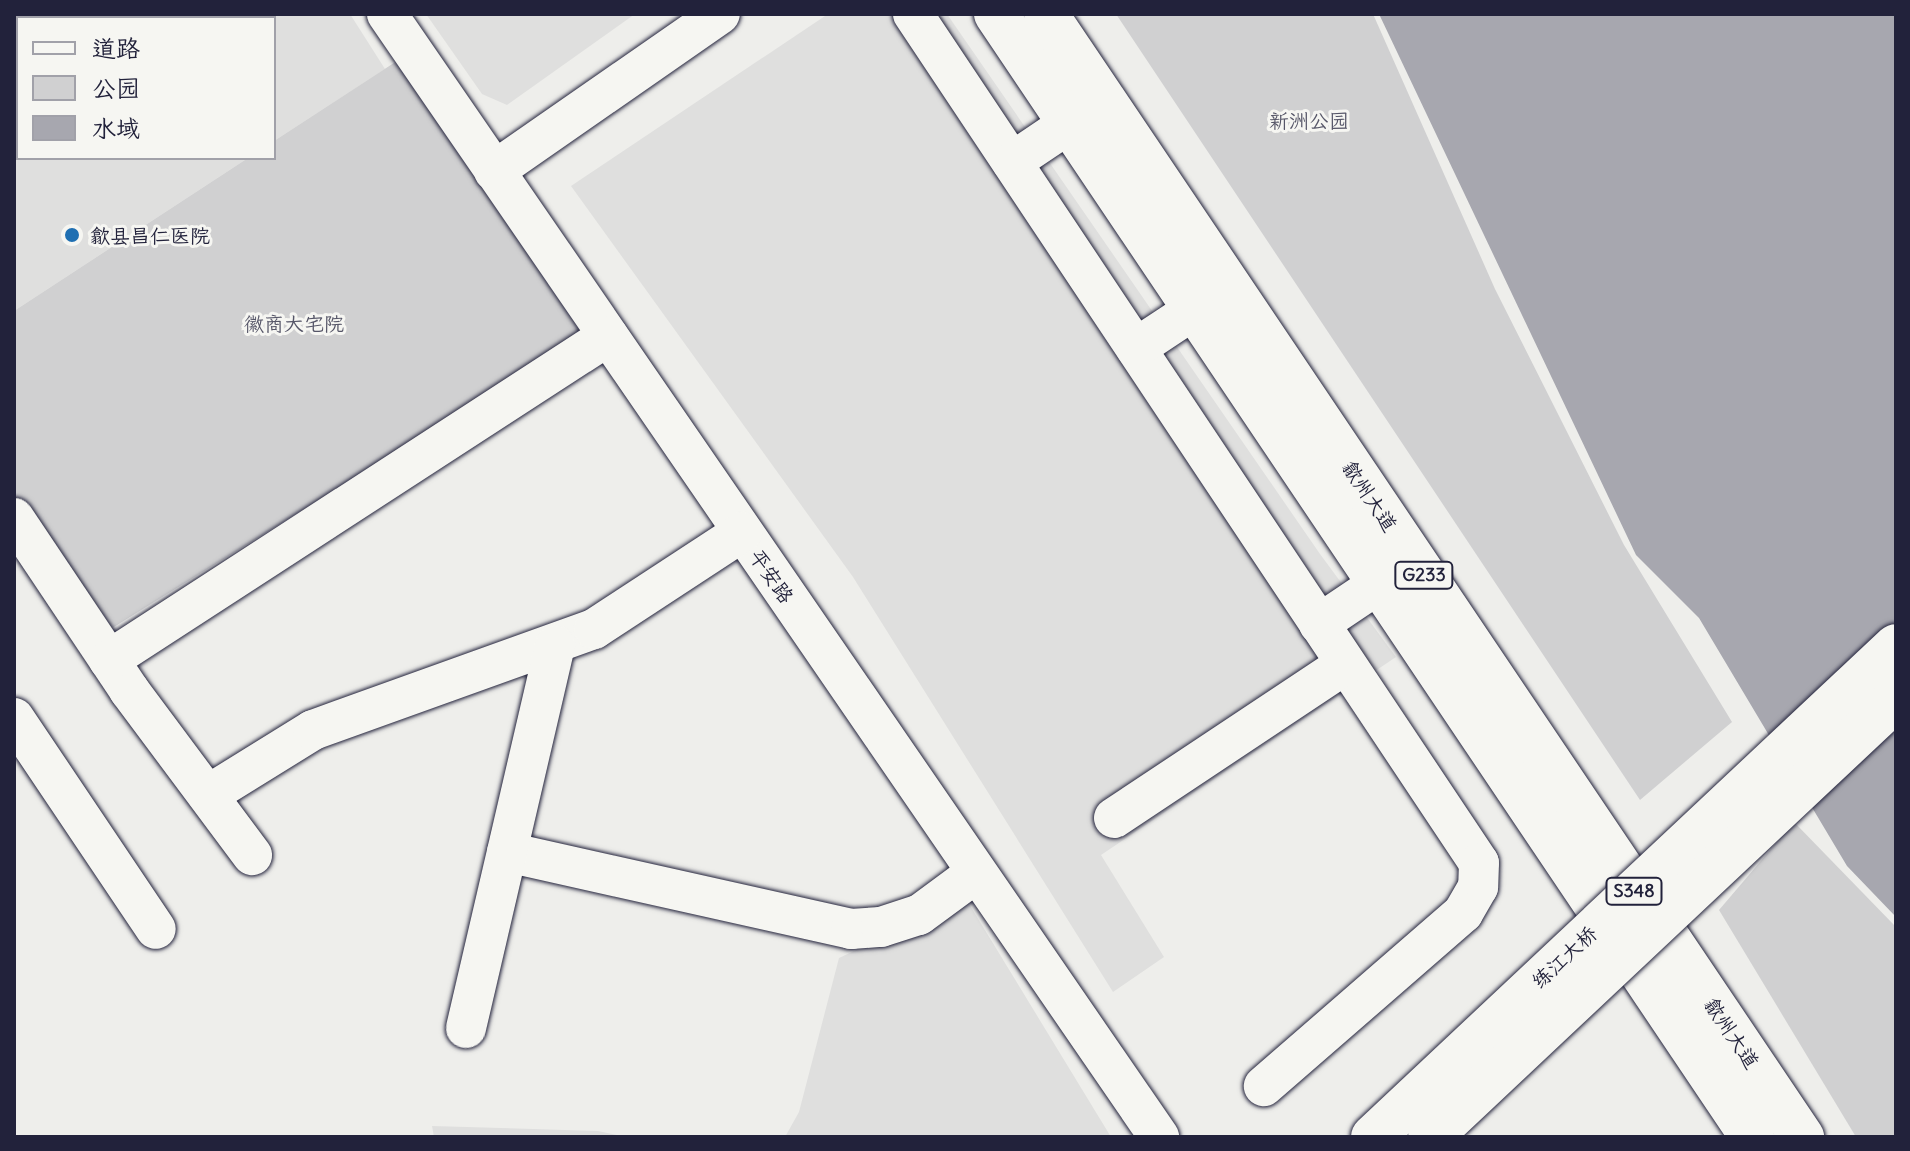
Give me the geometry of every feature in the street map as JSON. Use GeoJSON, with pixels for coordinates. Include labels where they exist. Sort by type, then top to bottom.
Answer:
{"type":"FeatureCollection","features":[{"type":"Feature","properties":{"kind":"main road","name":"歙州大道"},"geometry":{"type":"LineString","coordinates":[[996,14],[1752,1137]]}},
{"type":"Feature","properties":{"kind":"main road","name":"歙州大道"},"geometry":{"type":"LineString","coordinates":[[1046,14],[1802,1137]]}},
{"type":"Feature","properties":{"kind":"main road","name":"练江大桥"},"geometry":{"type":"LineString","coordinates":[[1373,1137],[1896,646]]}},
{"type":"Feature","properties":{"kind":"main road","name":"练江大桥"},"geometry":{"type":"LineString","coordinates":[[1430,1137],[1896,699]]}},
{"type":"Feature","properties":{"kind":"street","name":"平安路"},"geometry":{"type":"LineString","coordinates":[[387,14],[1159,1137]]}},
{"type":"Feature","properties":{"kind":"street"},"geometry":{"type":"LineString","coordinates":[[494,171],[720,14]]}},
{"type":"Feature","properties":{"kind":"street"},"geometry":{"type":"LineString","coordinates":[[913,14],[1479,863],[1478,887],[1463,913],[1264,1086]]}},
{"type":"Feature","properties":{"kind":"street"},"geometry":{"type":"LineString","coordinates":[[1012,162],[1070,123]]}},
{"type":"Feature","properties":{"kind":"street"},"geometry":{"type":"LineString","coordinates":[[1136,348],[1195,309]]}},
{"type":"Feature","properties":{"kind":"street"},"geometry":{"type":"LineString","coordinates":[[109,660],[608,336]]}},
{"type":"Feature","properties":{"kind":"street"},"geometry":{"type":"LineString","coordinates":[[14,518],[109,660],[252,855]]}},
{"type":"Feature","properties":{"kind":"street"},"geometry":{"type":"LineString","coordinates":[[208,795],[313,730],[555,645],[619,616],[742,532]]}},
{"type":"Feature","properties":{"kind":"street"},"geometry":{"type":"LineString","coordinates":[[1319,624],[1380,583]]}},
{"type":"Feature","properties":{"kind":"street"},"geometry":{"type":"LineString","coordinates":[[466,1028],[555,645]]}},
{"type":"Feature","properties":{"kind":"street"},"geometry":{"type":"LineString","coordinates":[[1114,818],[1346,664]]}},
{"type":"Feature","properties":{"kind":"street"},"geometry":{"type":"LineString","coordinates":[[14,718],[156,929]]}},
{"type":"Feature","properties":{"kind":"street"},"geometry":{"type":"LineString","coordinates":[[507,852],[851,929],[881,927],[919,915],[976,873]]}},
{"type":"Feature","properties":{"kind":"shaded area","name":"歙县昌仁医院"},"geometry":{"type":"Polygon","coordinates":[[[14,14],[350,14],[385,69],[276,140],[276,16],[16,16],[16,160],[245,160],[14,311],[14,14]]]}},
{"type":"Feature","properties":{"kind":"shaded area"},"geometry":{"type":"Polygon","coordinates":[[[426,14],[635,14],[507,105],[482,94],[426,14]]]}},
{"type":"Feature","properties":{"kind":"shaded area"},"geometry":{"type":"Polygon","coordinates":[[[828,14],[947,14],[1320,554],[1396,657],[1101,855],[1164,957],[1113,992],[853,577],[571,186],[828,14]]]}},
{"type":"Feature","properties":{"kind":"shaded area"},"geometry":{"type":"Polygon","coordinates":[[[966,899],[1111,1137],[785,1137],[799,1112],[839,958],[966,899]]]}},
{"type":"Feature","properties":{"kind":"shaded area"},"geometry":{"type":"Polygon","coordinates":[[[432,1126],[598,1131],[626,1137],[434,1137],[432,1126]]]}},
{"type":"Feature","properties":{"kind":"green space","name":"新洲公园"},"geometry":{"type":"Polygon","coordinates":[[[1116,14],[1373,14],[1495,289],[1624,545],[1732,722],[1640,800],[1116,14]]]}},
{"type":"Feature","properties":{"kind":"green space","name":"徽商大宅院"},"geometry":{"type":"Polygon","coordinates":[[[400,59],[577,319],[579,338],[101,635],[14,501],[14,311],[245,160],[276,160],[276,140],[400,59]]]}},
{"type":"Feature","properties":{"kind":"green space"},"geometry":{"type":"Polygon","coordinates":[[[1794,822],[1896,927],[1896,1137],[1856,1137],[1719,910],[1794,822]]]}},
{"type":"Feature","properties":{"kind":"water"},"geometry":{"type":"Polygon","coordinates":[[[1379,14],[1896,14],[1896,917],[1847,866],[1699,618],[1636,555],[1379,14]]]}},
{"type":"Feature","properties":{"kind":"place","name":"歙县昌仁医院"},"geometry":{"type":"Point","coordinates":[72,235]}}]}
